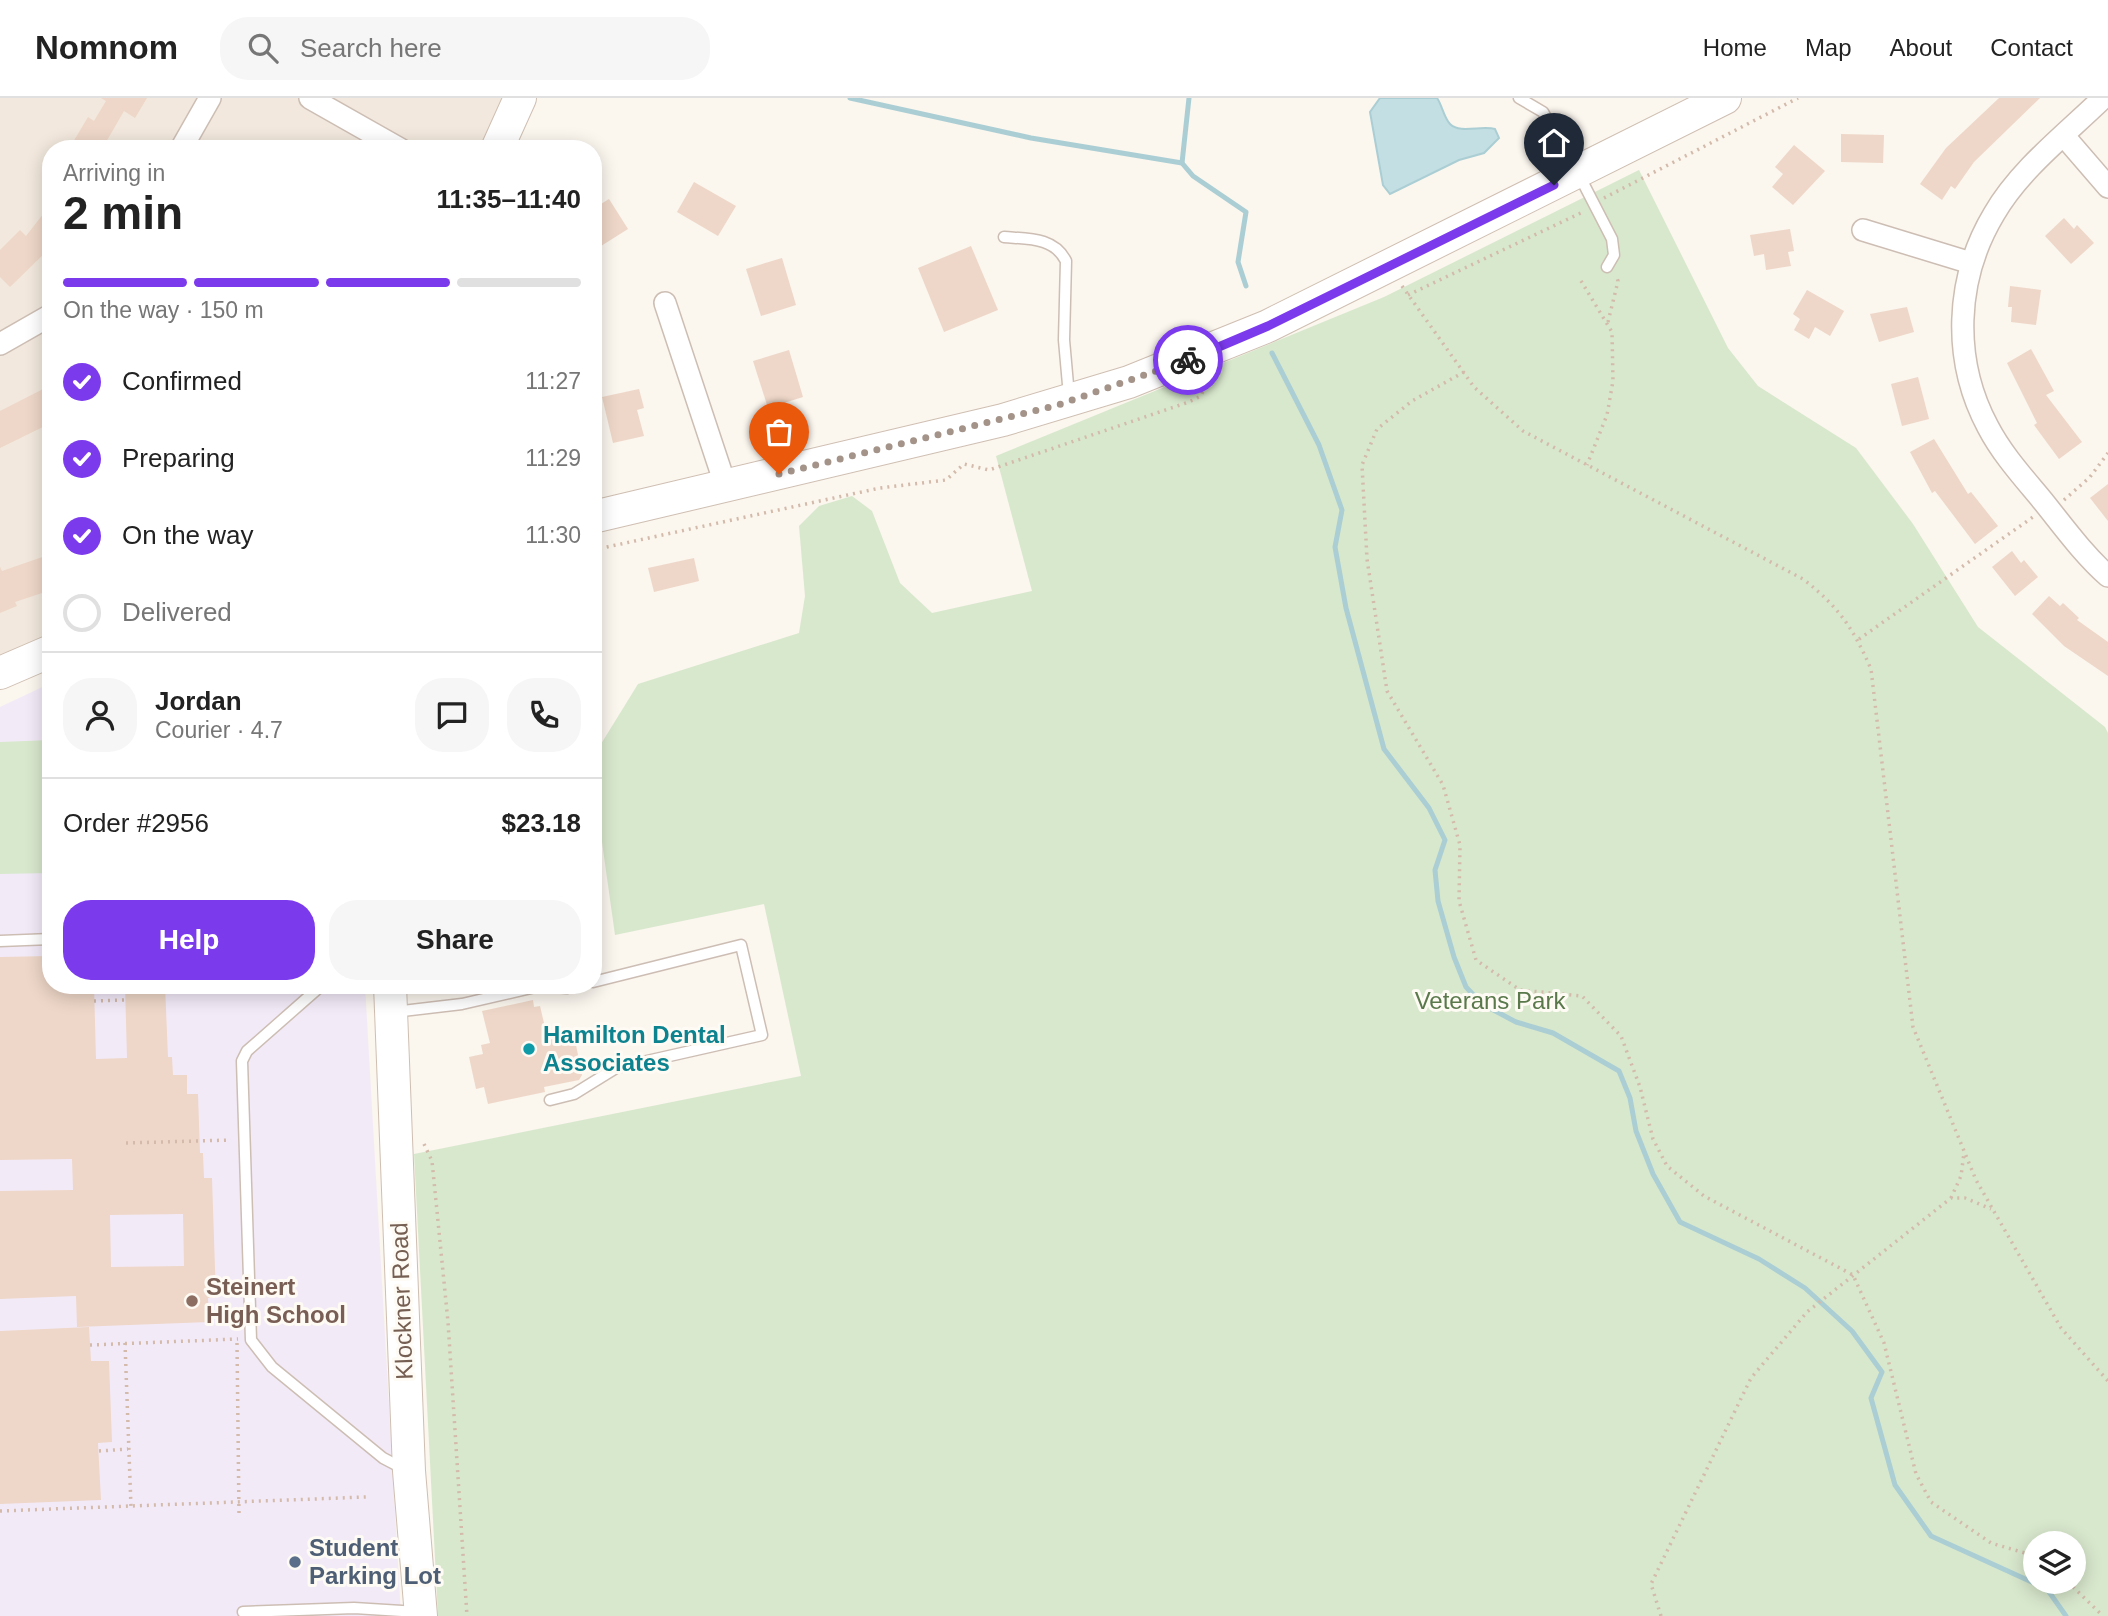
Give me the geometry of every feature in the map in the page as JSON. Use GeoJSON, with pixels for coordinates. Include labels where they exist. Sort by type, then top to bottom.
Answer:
{"type":"FeatureCollection","features":[{"type":"Feature","properties":{"kind":"street"},"geometry":{"type":"LineString","coordinates":[[186,140],[210,98]]}},
{"type":"Feature","properties":{"kind":"street"},"geometry":{"type":"LineString","coordinates":[[310,98],[384,140]]}},
{"type":"Feature","properties":{"kind":"street"},"geometry":{"type":"LineString","coordinates":[[501,140],[520,98]]}},
{"type":"Feature","properties":{"kind":"street"},"geometry":{"type":"LineString","coordinates":[[602,515],[1070,401],[1202,355],[1389,267],[1726,98]]}},
{"type":"Feature","properties":{"kind":"street"},"geometry":{"type":"LineString","coordinates":[[2104,98],[2012,188],[1994,212],[1971,263],[1962,329],[1965,362],[1975,398],[1988,428],[2005,454],[2108,576]]}},
{"type":"Feature","properties":{"kind":"street"},"geometry":{"type":"LineString","coordinates":[[2064,136],[2108,187]]}},
{"type":"Feature","properties":{"kind":"street"},"geometry":{"type":"LineString","coordinates":[[1863,230],[1971,263]]}},
{"type":"Feature","properties":{"kind":"street"},"geometry":{"type":"LineString","coordinates":[[665,303],[726,486]]}},
{"type":"Feature","properties":{"kind":"street"},"geometry":{"type":"LineString","coordinates":[[0,344],[42,320]]}},
{"type":"Feature","properties":{"kind":"street"},"geometry":{"type":"LineString","coordinates":[[0,673],[42,655]]}},
{"type":"Feature","properties":{"kind":"street","name":"Klockner Road"},"geometry":{"type":"LineString","coordinates":[[391,999],[409,1471],[420,1614]]}},
{"type":"Feature","properties":{"kind":"lane"},"geometry":{"type":"LineString","coordinates":[[1519,98],[1543,112],[1578,173],[1612,239],[1614,255],[1609,264]]}},
{"type":"Feature","properties":{"kind":"lane"},"geometry":{"type":"LineString","coordinates":[[1004,237],[1044,241],[1060,249],[1066,261],[1064,340],[1070,401]]}},
{"type":"Feature","properties":{"kind":"lane"},"geometry":{"type":"LineString","coordinates":[[0,941],[42,939]]}},
{"type":"Feature","properties":{"kind":"lane"},"geometry":{"type":"LineString","coordinates":[[550,1100],[574,1094],[616,1068],[762,1035],[741,945],[602,980]]}},
{"type":"Feature","properties":{"kind":"lane"},"geometry":{"type":"LineString","coordinates":[[312,994],[247,1051],[242,1061],[251,1340],[272,1367],[383,1458],[409,1471]]}},
{"type":"Feature","properties":{"kind":"lane"},"geometry":{"type":"LineString","coordinates":[[391,999],[462,1004],[505,994]]}},
{"type":"Feature","properties":{"kind":"lane"},"geometry":{"type":"LineString","coordinates":[[243,1612],[354,1608],[420,1614]]}},
{"type":"Feature","properties":{"kind":"path"},"geometry":{"type":"LineString","coordinates":[[1408,295],[1594,205],[1798,98]]}},
{"type":"Feature","properties":{"kind":"path"},"geometry":{"type":"LineString","coordinates":[[1608,324],[1618,281],[1609,264]]}},
{"type":"Feature","properties":{"kind":"path"},"geometry":{"type":"LineString","coordinates":[[1389,267],[1474,387],[1522,431],[1804,579],[1831,601],[1858,639],[1871,669],[1913,1027],[1964,1150],[1994,1210],[2061,1328],[2108,1381]]}},
{"type":"Feature","properties":{"kind":"path"},"geometry":{"type":"LineString","coordinates":[[1581,281],[1612,332],[1613,381],[1608,415],[1587,465]]}},
{"type":"Feature","properties":{"kind":"path"},"geometry":{"type":"LineString","coordinates":[[602,548],[880,488],[946,480],[964,464],[989,470],[1202,396],[1209,379],[1202,355]]}},
{"type":"Feature","properties":{"kind":"path"},"geometry":{"type":"LineString","coordinates":[[1464,372],[1412,401],[1377,429],[1362,465],[1367,559],[1387,691],[1443,785],[1460,845],[1459,901],[1476,960],[1520,990],[1582,996],[1621,1036],[1640,1087],[1653,1139],[1667,1166],[1704,1196],[1853,1275],[1884,1343],[1916,1474],[1931,1503],[1992,1543],[2023,1552]]}},
{"type":"Feature","properties":{"kind":"path"},"geometry":{"type":"LineString","coordinates":[[1858,639],[2030,518],[2073,495],[2108,453]]}},
{"type":"Feature","properties":{"kind":"path"},"geometry":{"type":"LineString","coordinates":[[94,1002],[125,1000]]}},
{"type":"Feature","properties":{"kind":"path"},"geometry":{"type":"LineString","coordinates":[[126,1143],[231,1138],[231,1151]]}},
{"type":"Feature","properties":{"kind":"path"},"geometry":{"type":"LineString","coordinates":[[424,1144],[432,1161],[448,1322],[467,1616]]}},
{"type":"Feature","properties":{"kind":"path"},"geometry":{"type":"LineString","coordinates":[[1661,1616],[1651,1584],[1751,1378],[1807,1312],[1951,1198],[1961,1176],[1964,1150]]}},
{"type":"Feature","properties":{"kind":"path"},"geometry":{"type":"LineString","coordinates":[[1951,1198],[1965,1198],[1994,1210]]}},
{"type":"Feature","properties":{"kind":"path"},"geometry":{"type":"LineString","coordinates":[[236,1325],[241,1502],[239,1514]]}},
{"type":"Feature","properties":{"kind":"path"},"geometry":{"type":"LineString","coordinates":[[90,1345],[251,1340]]}},
{"type":"Feature","properties":{"kind":"path"},"geometry":{"type":"LineString","coordinates":[[125,1343],[131,1507]]}},
{"type":"Feature","properties":{"kind":"path"},"geometry":{"type":"LineString","coordinates":[[99,1451],[129,1450]]}},
{"type":"Feature","properties":{"kind":"path"},"geometry":{"type":"LineString","coordinates":[[0,1511],[366,1497]]}},
{"type":"Feature","properties":{"kind":"path"},"geometry":{"type":"LineString","coordinates":[[2080,1594],[2103,1616]]}},
{"type":"Feature","properties":{"kind":"shaded area"},"geometry":{"type":"Polygon","coordinates":[[[0,98],[520,98],[501,140],[42,140],[42,655],[0,673],[0,98]]]}},
{"type":"Feature","properties":{"kind":"shaded area","name":"Steinert High School"},"geometry":{"type":"Polygon","coordinates":[[[42,687],[42,994],[366,994],[401,1616],[0,1616],[0,707],[42,687]]]}},
{"type":"Feature","properties":{"kind":"green space","name":"Veterans Park"},"geometry":{"type":"Polygon","coordinates":[[[1639,170],[1728,348],[1758,386],[1856,448],[1913,524],[1978,627],[2105,727],[2108,733],[2108,1616],[438,1616],[414,1154],[801,1076],[764,904],[615,935],[602,842],[602,742],[638,684],[799,633],[805,596],[799,526],[819,506],[852,496],[872,511],[900,583],[932,613],[1032,591],[996,456],[1384,297],[1639,170]]]}},
{"type":"Feature","properties":{"kind":"green space"},"geometry":{"type":"Polygon","coordinates":[[[42,740],[42,873],[0,874],[0,742],[42,740]]]}},
{"type":"Feature","properties":{"kind":"water"},"geometry":{"type":"Polygon","coordinates":[[[1380,98],[1437,98],[1448,121],[1454,127],[1495,129],[1499,138],[1484,153],[1459,160],[1390,194],[1383,185],[1370,112],[1380,98]]]}},
{"type":"Feature","properties":{"kind":"building"},"geometry":{"type":"Polygon","coordinates":[[[101,98],[147,98],[135,118],[124,111],[107,140],[74,140],[88,117],[94,121],[106,101],[101,98]]]}},
{"type":"Feature","properties":{"kind":"building"},"geometry":{"type":"Polygon","coordinates":[[[1999,98],[2040,98],[1974,162],[1955,189],[1951,186],[1942,200],[1920,184],[1946,148],[1999,98]]]}},
{"type":"Feature","properties":{"kind":"building"},"geometry":{"type":"Polygon","coordinates":[[[1841,134],[1884,135],[1883,163],[1841,162],[1841,134]]]}},
{"type":"Feature","properties":{"kind":"building"},"geometry":{"type":"Polygon","coordinates":[[[1794,145],[1825,171],[1793,205],[1772,187],[1783,174],[1775,167],[1794,145]]]}},
{"type":"Feature","properties":{"kind":"building"},"geometry":{"type":"Polygon","coordinates":[[[694,182],[736,206],[718,236],[677,212],[694,182]]]}},
{"type":"Feature","properties":{"kind":"building"},"geometry":{"type":"Polygon","coordinates":[[[609,199],[628,229],[602,245],[602,203],[609,199]]]}},
{"type":"Feature","properties":{"kind":"building"},"geometry":{"type":"Polygon","coordinates":[[[42,216],[42,256],[10,287],[0,277],[0,250],[20,230],[26,236],[42,216]]]}},
{"type":"Feature","properties":{"kind":"building"},"geometry":{"type":"Polygon","coordinates":[[[2064,218],[2074,229],[2077,225],[2094,243],[2071,264],[2045,236],[2064,218]]]}},
{"type":"Feature","properties":{"kind":"building"},"geometry":{"type":"Polygon","coordinates":[[[1790,229],[1794,251],[1788,252],[1791,266],[1766,270],[1764,254],[1754,256],[1750,235],[1790,229]]]}},
{"type":"Feature","properties":{"kind":"building"},"geometry":{"type":"Polygon","coordinates":[[[971,246],[998,310],[944,332],[918,268],[971,246]]]}},
{"type":"Feature","properties":{"kind":"building"},"geometry":{"type":"Polygon","coordinates":[[[782,258],[796,305],[761,316],[746,269],[782,258]]]}},
{"type":"Feature","properties":{"kind":"building"},"geometry":{"type":"Polygon","coordinates":[[[2010,286],[2041,290],[2036,325],[2011,322],[2012,307],[2008,307],[2010,286]]]}},
{"type":"Feature","properties":{"kind":"building"},"geometry":{"type":"Polygon","coordinates":[[[1807,290],[1844,311],[1830,336],[1815,327],[1809,339],[1794,330],[1800,319],[1793,314],[1807,290]]]}},
{"type":"Feature","properties":{"kind":"building"},"geometry":{"type":"Polygon","coordinates":[[[1907,307],[1914,332],[1879,342],[1870,314],[1907,307]]]}},
{"type":"Feature","properties":{"kind":"building"},"geometry":{"type":"Polygon","coordinates":[[[2031,349],[2054,391],[2046,395],[2082,442],[2059,459],[2034,425],[2037,423],[2007,363],[2031,349]]]}},
{"type":"Feature","properties":{"kind":"building"},"geometry":{"type":"Polygon","coordinates":[[[789,350],[803,397],[768,408],[753,361],[789,350]]]}},
{"type":"Feature","properties":{"kind":"building"},"geometry":{"type":"Polygon","coordinates":[[[1918,377],[1929,419],[1902,426],[1891,384],[1918,377]]]}},
{"type":"Feature","properties":{"kind":"building"},"geometry":{"type":"Polygon","coordinates":[[[639,389],[644,408],[637,410],[644,436],[613,443],[602,397],[639,389]]]}},
{"type":"Feature","properties":{"kind":"building"},"geometry":{"type":"Polygon","coordinates":[[[42,390],[42,427],[0,448],[0,411],[42,390]]]}},
{"type":"Feature","properties":{"kind":"building"},"geometry":{"type":"Polygon","coordinates":[[[1934,439],[1968,494],[1971,492],[1998,526],[1975,544],[1935,491],[1932,493],[1910,452],[1934,439]]]}},
{"type":"Feature","properties":{"kind":"building"},"geometry":{"type":"Polygon","coordinates":[[[2108,484],[2108,521],[2090,498],[2108,484]]]}},
{"type":"Feature","properties":{"kind":"building"},"geometry":{"type":"Polygon","coordinates":[[[2012,551],[2021,563],[2024,560],[2038,577],[2015,596],[1992,567],[2012,551]]]}},
{"type":"Feature","properties":{"kind":"building"},"geometry":{"type":"Polygon","coordinates":[[[42,557],[42,593],[15,602],[17,606],[0,613],[0,567],[2,571],[42,557]]]}},
{"type":"Feature","properties":{"kind":"building"},"geometry":{"type":"Polygon","coordinates":[[[694,558],[699,581],[654,592],[648,568],[694,558]]]}},
{"type":"Feature","properties":{"kind":"building"},"geometry":{"type":"Polygon","coordinates":[[[2049,596],[2060,606],[2063,603],[2079,618],[2077,620],[2108,642],[2108,676],[2064,646],[2032,614],[2049,596]]]}},
{"type":"Feature","properties":{"kind":"building"},"geometry":{"type":"Polygon","coordinates":[[[42,956],[42,994],[94,994],[96,1059],[127,1058],[125,994],[165,994],[168,1057],[172,1057],[173,1075],[187,1075],[187,1094],[198,1094],[200,1153],[203,1153],[204,1178],[212,1178],[216,1298],[208,1298],[209,1322],[77,1327],[76,1296],[0,1299],[0,1191],[73,1190],[72,1159],[0,1160],[0,957],[42,956]],[[183,1214],[110,1215],[111,1267],[184,1266],[183,1214]]]}},
{"type":"Feature","properties":{"kind":"building","name":"Hamilton Dental Associates"},"geometry":{"type":"Polygon","coordinates":[[[533,1000],[534,1007],[540,1006],[548,1040],[569,1036],[575,1040],[582,1075],[579,1080],[544,1087],[545,1092],[488,1104],[484,1087],[476,1089],[469,1057],[483,1054],[481,1045],[490,1043],[482,1011],[533,1000]]]}},
{"type":"Feature","properties":{"kind":"building"},"geometry":{"type":"Polygon","coordinates":[[[89,1327],[91,1361],[109,1361],[112,1442],[98,1443],[101,1500],[0,1504],[0,1331],[89,1327]]]}},
{"type":"Feature","properties":{"kind":"waterway"},"geometry":{"type":"LineString","coordinates":[[850,98],[1031,138],[1182,163]]}},
{"type":"Feature","properties":{"kind":"waterway"},"geometry":{"type":"LineString","coordinates":[[1189,98],[1182,163],[1193,176],[1246,212],[1238,262],[1246,286]]}},
{"type":"Feature","properties":{"kind":"waterway"},"geometry":{"type":"LineString","coordinates":[[1272,353],[1319,445],[1342,510],[1335,547],[1346,608],[1384,749],[1429,808],[1445,840],[1435,870],[1438,901],[1454,957],[1466,987],[1482,1004],[1516,1022],[1553,1033],[1619,1071],[1630,1098],[1636,1131],[1653,1174],[1680,1222],[1759,1259],[1805,1288],[1852,1331],[1882,1372],[1871,1398],[1895,1485],[1931,1536],[2047,1589],[2066,1616]]}},
{"type":"Feature","properties":{"kind":"way so far"},"geometry":{"type":"LineString","coordinates":[[779,474],[1058,405],[1188,360]]}},
{"type":"Feature","properties":{"kind":"place","name":"Hamilton Dental Associates"},"geometry":{"type":"Point","coordinates":[529,1049]}},
{"type":"Feature","properties":{"kind":"place","name":"Steinert High School"},"geometry":{"type":"Point","coordinates":[192,1301]}},
{"type":"Feature","properties":{"kind":"place","name":"Student Parking Lot"},"geometry":{"type":"Point","coordinates":[295,1562]}},
{"type":"Feature","properties":{"kind":"route"},"geometry":{"type":"LineString","coordinates":[[1188,360],[1268,326],[1554,185]]}}]}
